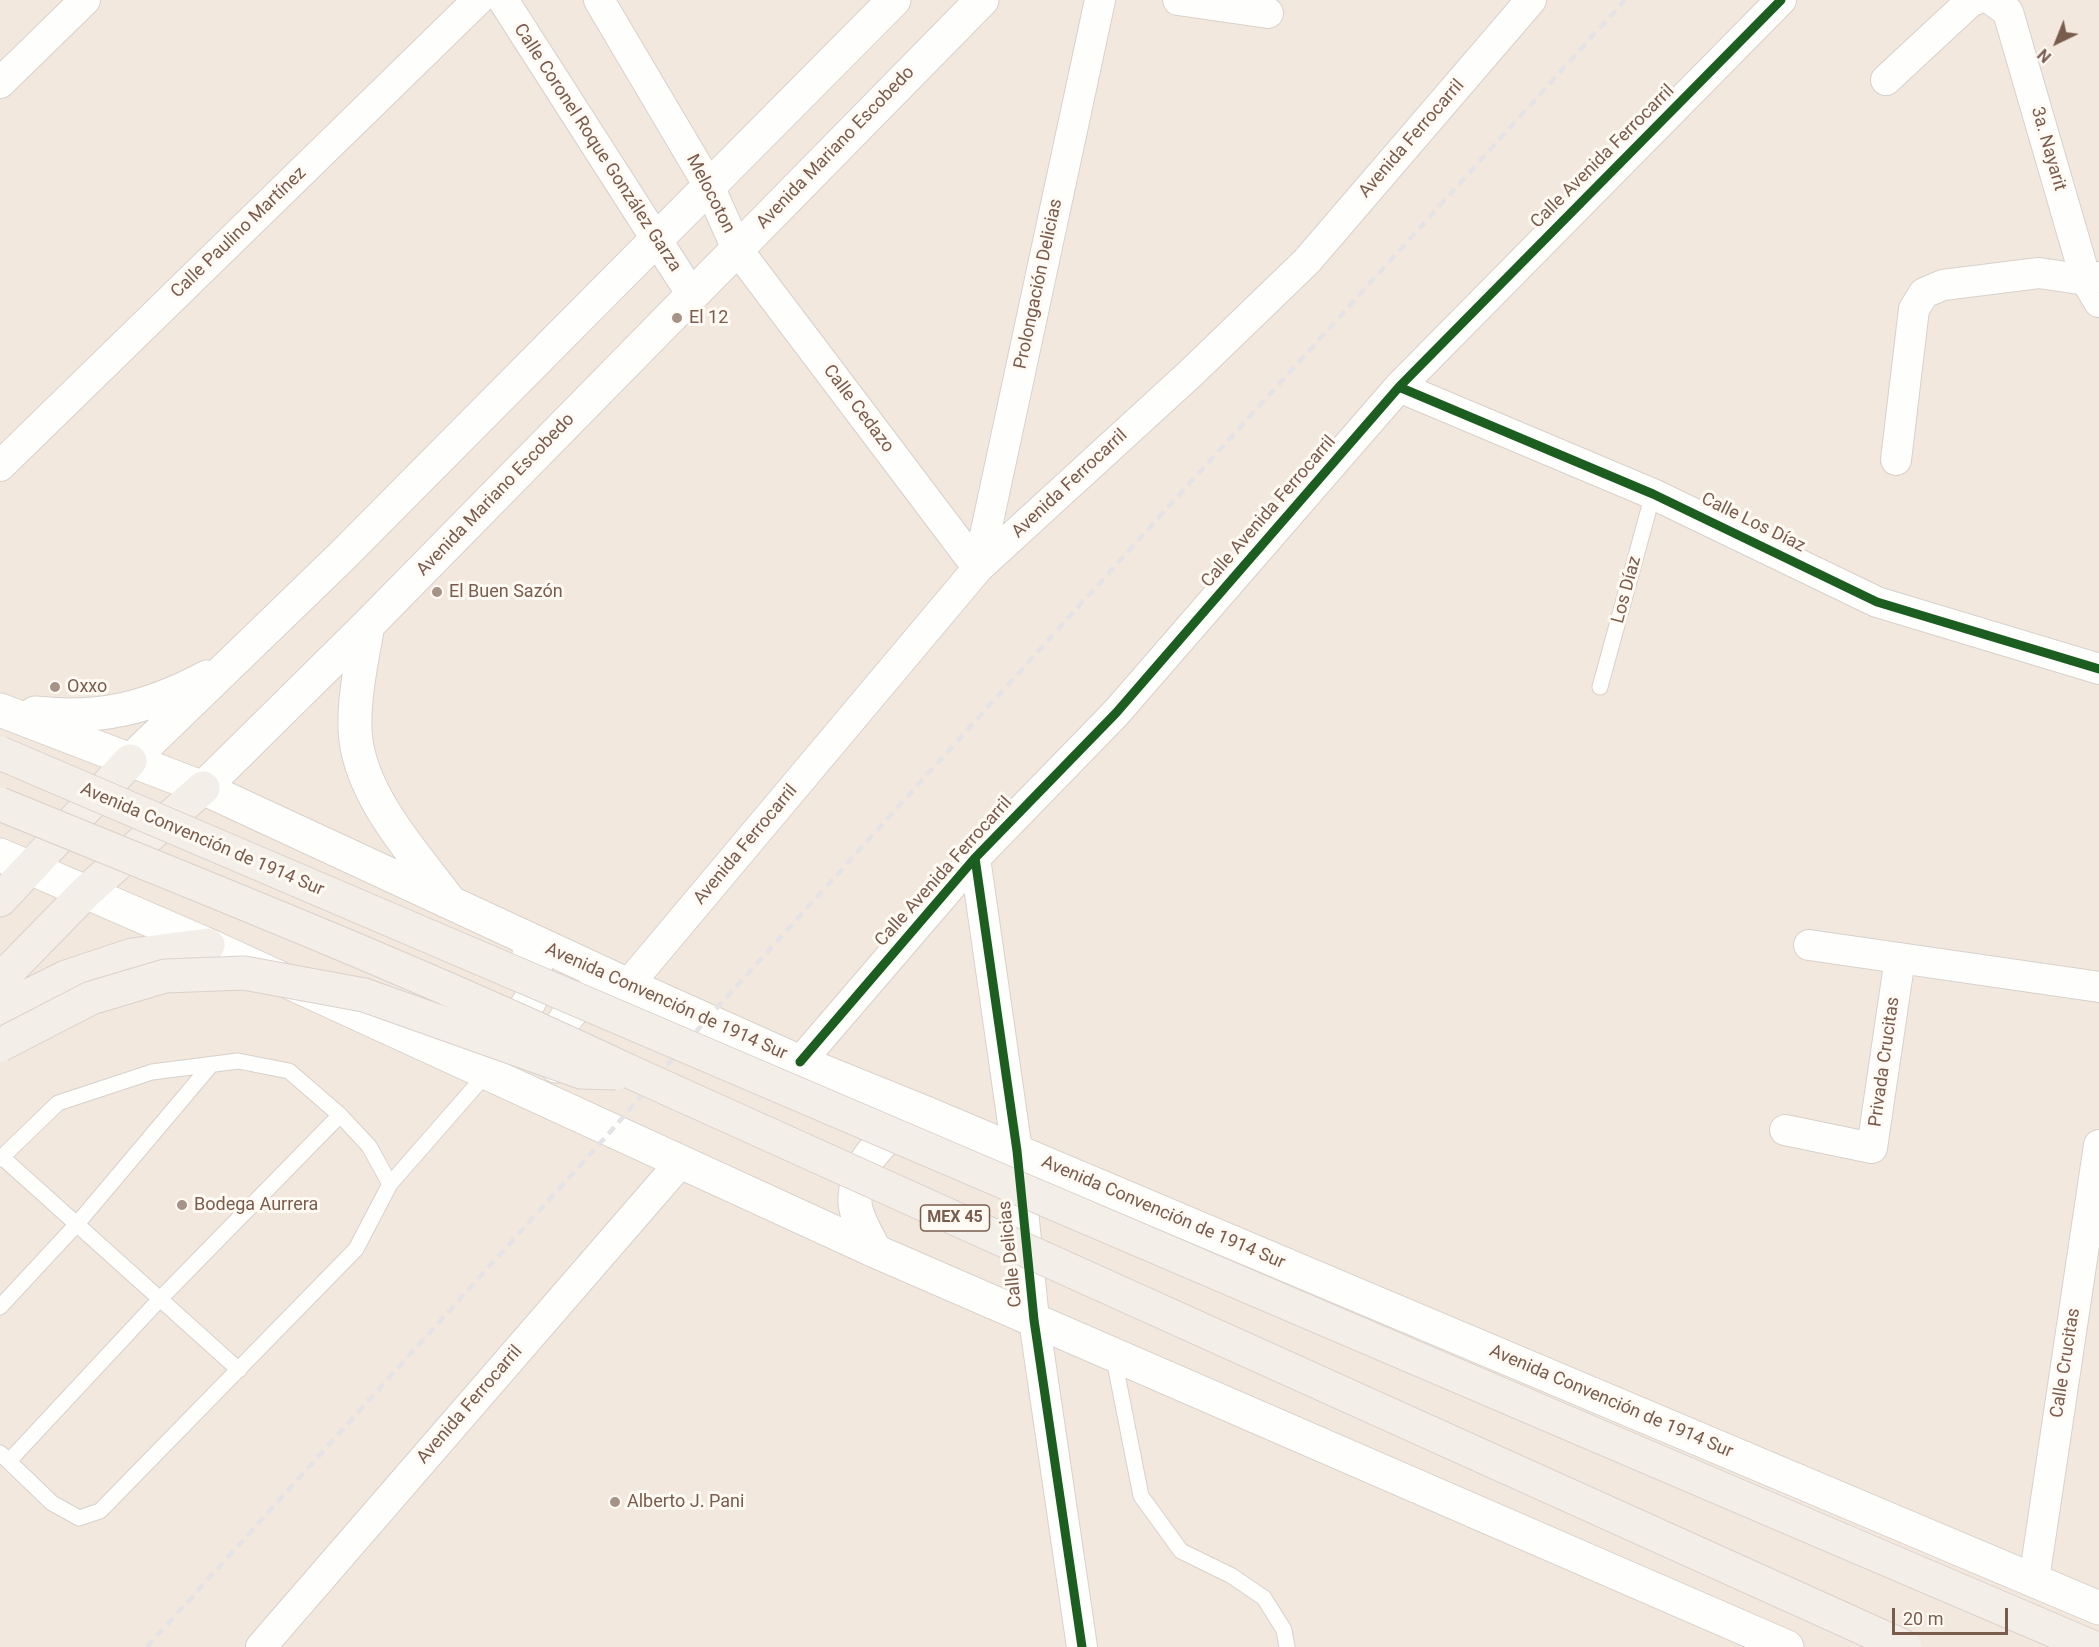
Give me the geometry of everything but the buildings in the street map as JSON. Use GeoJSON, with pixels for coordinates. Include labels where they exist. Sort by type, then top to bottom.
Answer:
{"type":"FeatureCollection","features":[{"type":"Feature","properties":{"kind":"main road"},"geometry":{"type":"LineString","coordinates":[[0,900],[130,761],[235,663],[894,0]]}},
{"type":"Feature","properties":{"kind":"main road","name":"Avenida Mariano Escobedo"},"geometry":{"type":"LineString","coordinates":[[0,980],[86,892],[203,788],[368,625],[982,0]]}},
{"type":"Feature","properties":{"kind":"main road"},"geometry":{"type":"LineString","coordinates":[[368,625],[356,689],[355,731],[365,774],[389,821],[454,907]]}},
{"type":"Feature","properties":{"kind":"main road"},"geometry":{"type":"LineString","coordinates":[[1,710],[74,717],[128,709],[181,691],[235,663]]}},
{"type":"Feature","properties":{"kind":"main road","name":"Avenida Convención de 1914 Sur"},"geometry":{"type":"LineString","coordinates":[[1,710],[203,788],[454,907],[800,1062],[1017,1151],[2099,1608]]}},
{"type":"Feature","properties":{"kind":"main road","name":"Avenida Convención de 1914 Sur"},"geometry":{"type":"LineString","coordinates":[[0,753],[2092,1647]]}},
{"type":"Feature","properties":{"kind":"main road","name":"MEX 45"},"geometry":{"type":"LineString","coordinates":[[0,804],[393,963],[1905,1647]]}},
{"type":"Feature","properties":{"kind":"main road"},"geometry":{"type":"LineString","coordinates":[[0,855],[208,945],[875,1251],[1787,1647]]}},
{"type":"Feature","properties":{"kind":"main road"},"geometry":{"type":"LineString","coordinates":[[453,1057],[486,1045],[509,1029],[522,1016],[531,1000],[536,978],[531,957],[510,932]]}},
{"type":"Feature","properties":{"kind":"main road"},"geometry":{"type":"LineString","coordinates":[[0,1010],[66,978],[132,955],[208,945]]}},
{"type":"Feature","properties":{"kind":"main road"},"geometry":{"type":"LineString","coordinates":[[0,1045],[91,998],[165,976],[244,973],[364,995],[581,1072],[635,1074]]}},
{"type":"Feature","properties":{"kind":"main road"},"geometry":{"type":"LineString","coordinates":[[563,1109],[556,1064],[558,1030],[569,1014],[620,981]]}},
{"type":"Feature","properties":{"kind":"main road"},"geometry":{"type":"LineString","coordinates":[[875,1251],[855,1205],[858,1179],[867,1159],[892,1132],[926,1113]]}},
{"type":"Feature","properties":{"kind":"street"},"geometry":{"type":"LineString","coordinates":[[0,83],[85,0]]}},
{"type":"Feature","properties":{"kind":"street","name":"Calle Paulino Martínez"},"geometry":{"type":"LineString","coordinates":[[0,466],[478,0]]}},
{"type":"Feature","properties":{"kind":"street","name":"Calle Coronel Roque González Garza"},"geometry":{"type":"LineString","coordinates":[[503,0],[655,241],[692,295]]}},
{"type":"Feature","properties":{"kind":"street","name":"Melocoton"},"geometry":{"type":"LineString","coordinates":[[599,0],[709,186],[737,249]]}},
{"type":"Feature","properties":{"kind":"street","name":"Prolongación Delicias"},"geometry":{"type":"LineString","coordinates":[[978,568],[1100,0]]}},
{"type":"Feature","properties":{"kind":"street"},"geometry":{"type":"LineString","coordinates":[[1178,0],[1269,13]]}},
{"type":"Feature","properties":{"kind":"street","name":"Avenida Ferrocarril"},"geometry":{"type":"LineString","coordinates":[[620,981],[978,568],[1191,373],[1307,261],[1531,0]]}},
{"type":"Feature","properties":{"kind":"street","name":"Calle Avenida Ferrocarril"},"geometry":{"type":"LineString","coordinates":[[800,1062],[975,858],[1116,713],[1399,387],[1781,0]]}},
{"type":"Feature","properties":{"kind":"street"},"geometry":{"type":"LineString","coordinates":[[1886,80],[1971,1],[1975,0]]}},
{"type":"Feature","properties":{"kind":"street","name":"3a. Nayarit"},"geometry":{"type":"LineString","coordinates":[[1992,0],[2008,12],[2095,286]]}},
{"type":"Feature","properties":{"kind":"street","name":"Calle Cedazo"},"geometry":{"type":"LineString","coordinates":[[737,249],[978,568]]}},
{"type":"Feature","properties":{"kind":"street"},"geometry":{"type":"LineString","coordinates":[[1896,460],[1914,309],[1924,293],[1943,285],[2039,273],[2095,286]]}},
{"type":"Feature","properties":{"kind":"street","name":"Calle Los Díaz"},"geometry":{"type":"LineString","coordinates":[[1399,387],[1653,494],[1876,602],[2099,669]]}},
{"type":"Feature","properties":{"kind":"street","name":"Calle Delicias"},"geometry":{"type":"LineString","coordinates":[[975,858],[1017,1151],[1034,1320],[1082,1647]]}},
{"type":"Feature","properties":{"kind":"street"},"geometry":{"type":"LineString","coordinates":[[1809,945],[2099,987]]}},
{"type":"Feature","properties":{"kind":"street","name":"Privada Crucitas"},"geometry":{"type":"LineString","coordinates":[[1785,1130],[1872,1148],[1900,958]]}},
{"type":"Feature","properties":{"kind":"street","name":"Calle Crucitas"},"geometry":{"type":"LineString","coordinates":[[2034,1580],[2099,1145]]}},
{"type":"Feature","properties":{"kind":"street","name":"Avenida Ferrocarril"},"geometry":{"type":"LineString","coordinates":[[261,1647],[680,1163]]}},
{"type":"Feature","properties":{"kind":"lane","name":"Los Díaz"},"geometry":{"type":"LineString","coordinates":[[1600,687],[1653,494]]}},
{"type":"Feature","properties":{"kind":"lane"},"geometry":{"type":"LineString","coordinates":[[239,1370],[1,1158],[58,1103],[152,1072],[238,1061],[289,1071],[340,1115],[369,1146],[390,1184]]}},
{"type":"Feature","properties":{"kind":"lane"},"geometry":{"type":"LineString","coordinates":[[0,1307],[77,1224],[211,1065]]}},
{"type":"Feature","properties":{"kind":"lane"},"geometry":{"type":"LineString","coordinates":[[340,1115],[4,1457],[52,1503],[79,1518],[100,1511],[356,1249],[390,1184],[487,1073]]}},
{"type":"Feature","properties":{"kind":"lane"},"geometry":{"type":"LineString","coordinates":[[1113,1354],[1141,1496],[1181,1551],[1232,1576],[1264,1598],[1284,1630],[1287,1647]]}},
{"type":"Feature","properties":{"kind":"shaded area"},"geometry":{"type":"Polygon","coordinates":[[[0,0],[2099,0],[2099,1647],[0,1647],[0,0]]]}},
{"type":"Feature","properties":{"kind":"railway"},"geometry":{"type":"LineString","coordinates":[[147,1647],[611,1131],[706,1020],[1625,0]]}},
{"type":"Feature","properties":{"kind":"cycle path"},"geometry":{"type":"LineString","coordinates":[[800,1062],[975,858],[1116,713],[1399,387],[1781,0]]}},
{"type":"Feature","properties":{"kind":"cycle path"},"geometry":{"type":"LineString","coordinates":[[1399,387],[1653,494],[1877,602],[2099,669]]}},
{"type":"Feature","properties":{"kind":"cycle path"},"geometry":{"type":"LineString","coordinates":[[975,858],[1017,1151],[1034,1320],[1082,1647]]}},
{"type":"Feature","properties":{"kind":"place","name":"El 12"},"geometry":{"type":"Point","coordinates":[677,318]}},
{"type":"Feature","properties":{"kind":"place","name":"El Buen Sazón"},"geometry":{"type":"Point","coordinates":[437,592]}},
{"type":"Feature","properties":{"kind":"place","name":"Oxxo"},"geometry":{"type":"Point","coordinates":[55,687]}},
{"type":"Feature","properties":{"kind":"place","name":"Bodega Aurrera"},"geometry":{"type":"Point","coordinates":[182,1205]}},
{"type":"Feature","properties":{"kind":"place","name":"Alberto J. Pani"},"geometry":{"type":"Point","coordinates":[615,1502]}}]}
